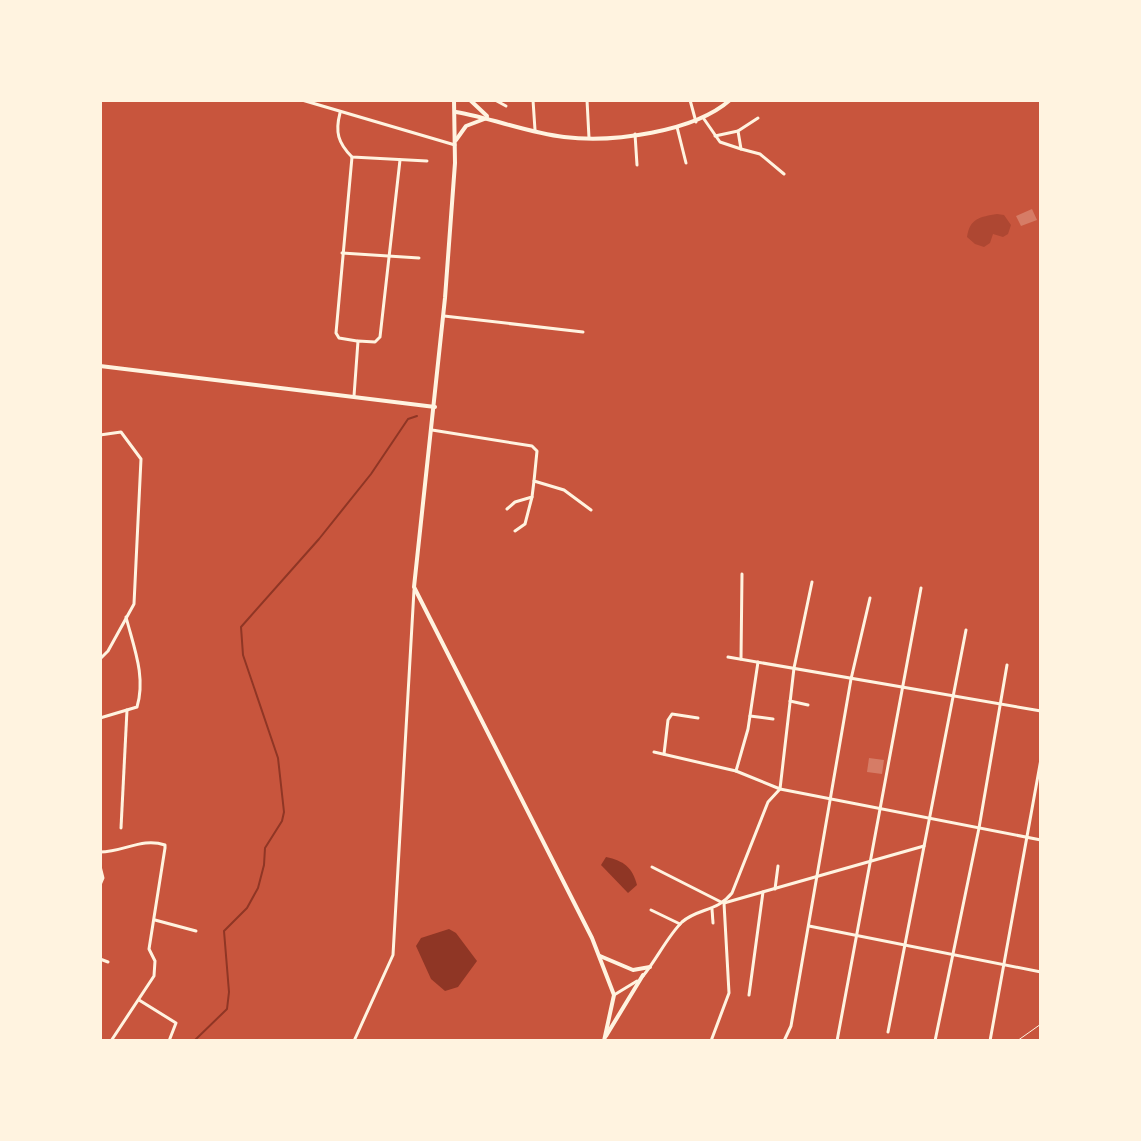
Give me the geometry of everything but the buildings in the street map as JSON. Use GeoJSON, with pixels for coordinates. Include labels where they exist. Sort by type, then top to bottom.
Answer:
{"type":"FeatureCollection","features":[{"type":"Feature","properties":{"kind":"main road"},"geometry":{"type":"LineString","coordinates":[[454,100],[455,143],[443,316],[414,587],[599,956],[614,995],[604,1040]]}},
{"type":"Feature","properties":{"kind":"main road"},"geometry":{"type":"LineString","coordinates":[[470,100],[489,118]]}},
{"type":"Feature","properties":{"kind":"main road"},"geometry":{"type":"LineString","coordinates":[[456,112],[564,137],[589,138],[635,134],[696,122],[716,112],[730,100]]}},
{"type":"Feature","properties":{"kind":"main road"},"geometry":{"type":"LineString","coordinates":[[455,143],[466,126],[489,118]]}},
{"type":"Feature","properties":{"kind":"main road"},"geometry":{"type":"LineString","coordinates":[[100,366],[435,407]]}},
{"type":"Feature","properties":{"kind":"main road"},"geometry":{"type":"LineString","coordinates":[[599,956],[633,970],[650,967]]}},
{"type":"Feature","properties":{"kind":"main road"},"geometry":{"type":"LineString","coordinates":[[604,1040],[643,975]]}},
{"type":"Feature","properties":{"kind":"street"},"geometry":{"type":"LineString","coordinates":[[302,100],[455,143]]}},
{"type":"Feature","properties":{"kind":"street"},"geometry":{"type":"LineString","coordinates":[[495,100],[506,106]]}},
{"type":"Feature","properties":{"kind":"street"},"geometry":{"type":"LineString","coordinates":[[533,100],[535,130]]}},
{"type":"Feature","properties":{"kind":"street"},"geometry":{"type":"LineString","coordinates":[[587,100],[589,138]]}},
{"type":"Feature","properties":{"kind":"street"},"geometry":{"type":"LineString","coordinates":[[690,100],[696,122]]}},
{"type":"Feature","properties":{"kind":"street"},"geometry":{"type":"LineString","coordinates":[[715,100],[716,112]]}},
{"type":"Feature","properties":{"kind":"street"},"geometry":{"type":"LineString","coordinates":[[340,112],[337,135],[341,147],[352,157],[427,161]]}},
{"type":"Feature","properties":{"kind":"street"},"geometry":{"type":"LineString","coordinates":[[715,136],[738,131],[758,118]]}},
{"type":"Feature","properties":{"kind":"street"},"geometry":{"type":"LineString","coordinates":[[704,119],[727,147],[760,154],[784,174]]}},
{"type":"Feature","properties":{"kind":"street"},"geometry":{"type":"LineString","coordinates":[[677,127],[686,163]]}},
{"type":"Feature","properties":{"kind":"street"},"geometry":{"type":"LineString","coordinates":[[738,131],[741,149]]}},
{"type":"Feature","properties":{"kind":"street"},"geometry":{"type":"LineString","coordinates":[[635,134],[637,165]]}},
{"type":"Feature","properties":{"kind":"street"},"geometry":{"type":"LineString","coordinates":[[352,157],[336,333],[339,338],[358,341],[375,342],[380,337],[400,160]]}},
{"type":"Feature","properties":{"kind":"street"},"geometry":{"type":"LineString","coordinates":[[342,253],[419,258]]}},
{"type":"Feature","properties":{"kind":"street"},"geometry":{"type":"LineString","coordinates":[[443,316],[583,332]]}},
{"type":"Feature","properties":{"kind":"street"},"geometry":{"type":"LineString","coordinates":[[354,396],[358,341]]}},
{"type":"Feature","properties":{"kind":"street"},"geometry":{"type":"LineString","coordinates":[[432,430],[532,446],[537,451],[532,497],[525,524],[515,531]]}},
{"type":"Feature","properties":{"kind":"street"},"geometry":{"type":"LineString","coordinates":[[100,435],[121,432],[141,459],[134,604],[108,651],[100,659]]}},
{"type":"Feature","properties":{"kind":"street"},"geometry":{"type":"LineString","coordinates":[[534,481],[564,490],[591,510]]}},
{"type":"Feature","properties":{"kind":"street"},"geometry":{"type":"LineString","coordinates":[[507,509],[515,502],[532,497]]}},
{"type":"Feature","properties":{"kind":"street"},"geometry":{"type":"LineString","coordinates":[[741,659],[742,574]]}},
{"type":"Feature","properties":{"kind":"street"},"geometry":{"type":"LineString","coordinates":[[711,1041],[729,993],[724,903],[732,893],[768,802],[780,789],[794,668],[812,582]]}},
{"type":"Feature","properties":{"kind":"street"},"geometry":{"type":"LineString","coordinates":[[354,1041],[393,955],[414,587]]}},
{"type":"Feature","properties":{"kind":"street"},"geometry":{"type":"LineString","coordinates":[[837,1041],[921,588]]}},
{"type":"Feature","properties":{"kind":"street"},"geometry":{"type":"LineString","coordinates":[[784,1041],[791,1026],[851,679],[870,598]]}},
{"type":"Feature","properties":{"kind":"street"},"geometry":{"type":"LineString","coordinates":[[100,718],[137,707],[142,681],[126,617]]}},
{"type":"Feature","properties":{"kind":"street"},"geometry":{"type":"LineString","coordinates":[[888,1032],[966,630]]}},
{"type":"Feature","properties":{"kind":"street"},"geometry":{"type":"LineString","coordinates":[[728,657],[1041,711]]}},
{"type":"Feature","properties":{"kind":"street"},"geometry":{"type":"LineString","coordinates":[[736,771],[750,716],[758,662]]}},
{"type":"Feature","properties":{"kind":"street"},"geometry":{"type":"LineString","coordinates":[[935,1041],[979,828],[1007,665]]}},
{"type":"Feature","properties":{"kind":"street"},"geometry":{"type":"LineString","coordinates":[[790,701],[808,705]]}},
{"type":"Feature","properties":{"kind":"street"},"geometry":{"type":"LineString","coordinates":[[121,828],[127,710]]}},
{"type":"Feature","properties":{"kind":"street"},"geometry":{"type":"LineString","coordinates":[[664,754],[668,720],[672,714],[698,718]]}},
{"type":"Feature","properties":{"kind":"street"},"geometry":{"type":"LineString","coordinates":[[750,716],[773,719]]}},
{"type":"Feature","properties":{"kind":"street"},"geometry":{"type":"LineString","coordinates":[[654,752],[736,771],[780,789],[1041,840]]}},
{"type":"Feature","properties":{"kind":"street"},"geometry":{"type":"LineString","coordinates":[[990,1041],[1041,759]]}},
{"type":"Feature","properties":{"kind":"street"},"geometry":{"type":"LineString","coordinates":[[100,852],[119,851],[153,841],[165,845],[149,949],[156,969],[111,1041]]}},
{"type":"Feature","properties":{"kind":"street"},"geometry":{"type":"LineString","coordinates":[[614,995],[643,975],[680,924],[690,916],[724,903],[924,846]]}},
{"type":"Feature","properties":{"kind":"street"},"geometry":{"type":"LineString","coordinates":[[100,866],[103,878],[100,885]]}},
{"type":"Feature","properties":{"kind":"street"},"geometry":{"type":"LineString","coordinates":[[775,889],[778,866]]}},
{"type":"Feature","properties":{"kind":"street"},"geometry":{"type":"LineString","coordinates":[[652,867],[724,903]]}},
{"type":"Feature","properties":{"kind":"street"},"geometry":{"type":"LineString","coordinates":[[749,995],[763,892]]}},
{"type":"Feature","properties":{"kind":"street"},"geometry":{"type":"LineString","coordinates":[[712,909],[713,923]]}},
{"type":"Feature","properties":{"kind":"street"},"geometry":{"type":"LineString","coordinates":[[651,910],[680,924]]}},
{"type":"Feature","properties":{"kind":"street"},"geometry":{"type":"LineString","coordinates":[[155,920],[196,931]]}},
{"type":"Feature","properties":{"kind":"street"},"geometry":{"type":"LineString","coordinates":[[808,925],[1041,972]]}},
{"type":"Feature","properties":{"kind":"street"},"geometry":{"type":"LineString","coordinates":[[100,959],[108,962]]}},
{"type":"Feature","properties":{"kind":"street"},"geometry":{"type":"LineString","coordinates":[[139,1000],[176,1023],[169,1041]]}},
{"type":"Feature","properties":{"kind":"path"},"geometry":{"type":"LineString","coordinates":[[1017,1041],[1041,1024]]}},
{"type":"Feature","properties":{"kind":"shaded area"},"geometry":{"type":"Polygon","coordinates":[[[1004,215],[1011,225],[1008,234],[1003,237],[993,234],[990,243],[984,247],[967,237],[977,220],[1004,215]]]}},
{"type":"Feature","properties":{"kind":"shaded area"},"geometry":{"type":"Polygon","coordinates":[[[606,857],[630,869],[637,885],[628,893],[601,865],[606,857]]]}},
{"type":"Feature","properties":{"kind":"shaded area"},"geometry":{"type":"Polygon","coordinates":[[[449,929],[456,933],[477,961],[458,987],[445,991],[431,979],[416,946],[421,938],[449,929]]]}},
{"type":"Feature","properties":{"kind":"waterway"},"geometry":{"type":"LineString","coordinates":[[194,1041],[227,1009],[229,992],[224,931],[247,908],[258,888],[265,848],[282,821],[284,812],[278,758],[243,655],[241,627],[319,539],[371,474],[408,419],[417,416]]}}]}
